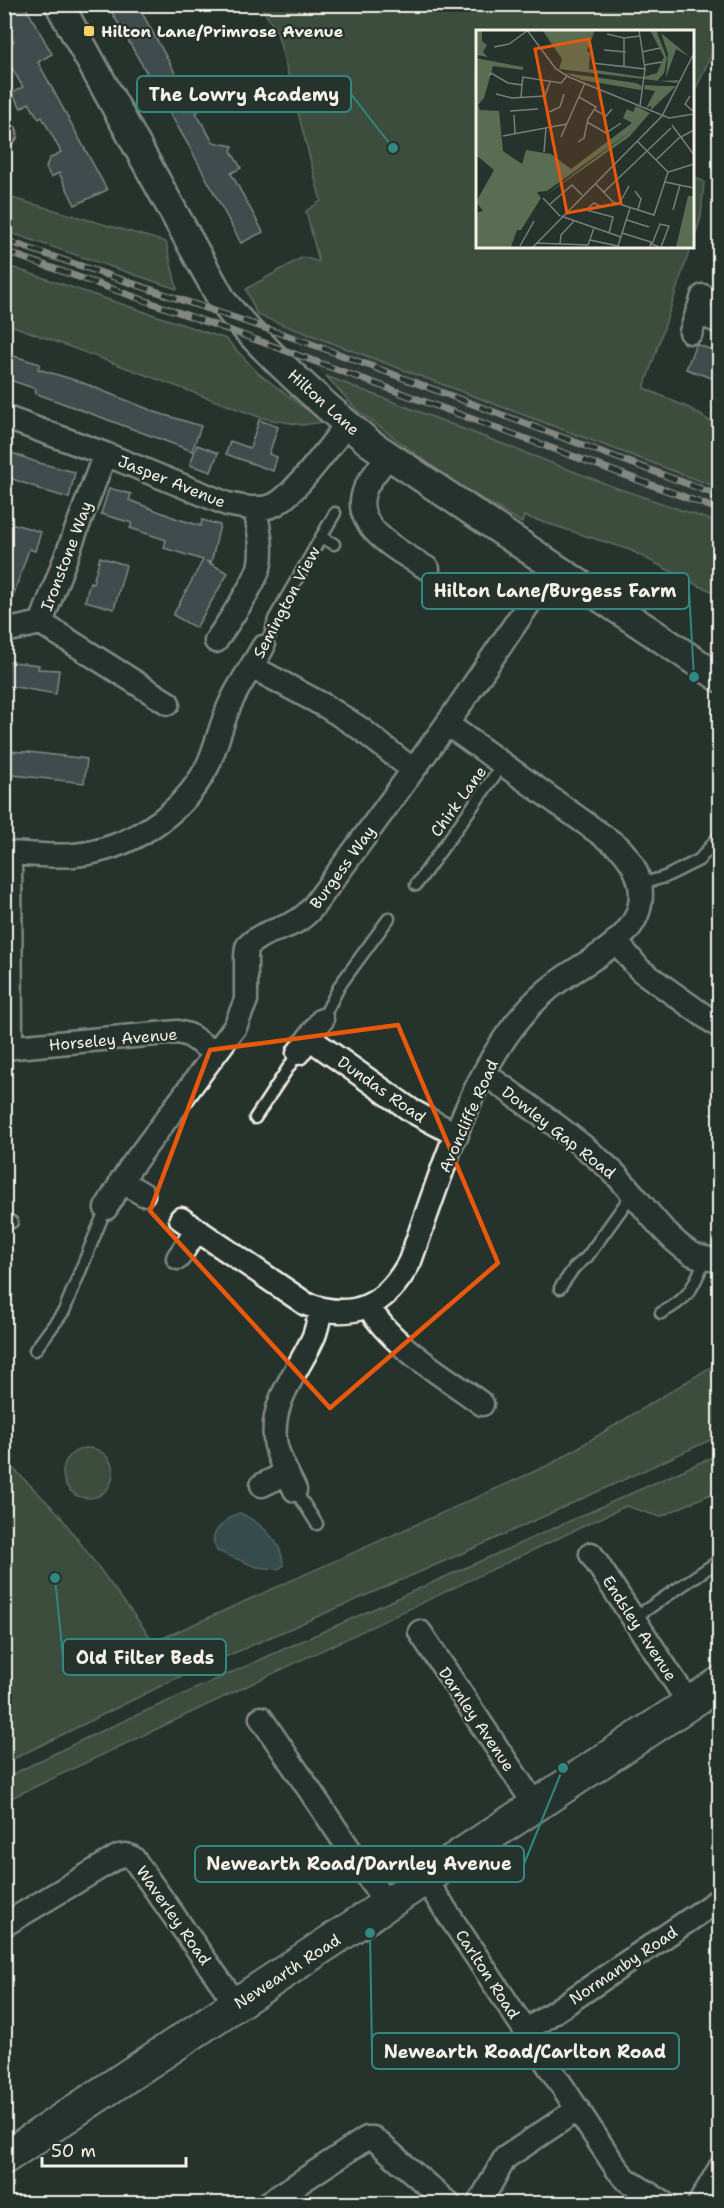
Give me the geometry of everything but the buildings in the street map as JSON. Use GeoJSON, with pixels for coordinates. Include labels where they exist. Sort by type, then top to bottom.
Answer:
{"type":"FeatureCollection","features":[{"type":"Feature","properties":{"kind":"main road","name":"Newearth Road"},"geometry":{"type":"LineString","coordinates":[[4,2158],[720,1683]]}},
{"type":"Feature","properties":{"kind":"street","name":"Hilton Lane"},"geometry":{"type":"LineString","coordinates":[[59,4],[223,302],[246,330],[347,424],[388,456],[720,678]]}},
{"type":"Feature","properties":{"kind":"street"},"geometry":{"type":"LineString","coordinates":[[697,314],[720,322]]}},
{"type":"Feature","properties":{"kind":"street","name":"Jasper Avenue"},"geometry":{"type":"LineString","coordinates":[[4,417],[105,454],[227,504],[255,508],[275,504],[301,482],[347,424]]}},
{"type":"Feature","properties":{"kind":"street","name":"Ironstone Way"},"geometry":{"type":"LineString","coordinates":[[4,631],[41,624],[105,454]]}},
{"type":"Feature","properties":{"kind":"street"},"geometry":{"type":"LineString","coordinates":[[388,456],[366,487],[364,502],[368,523],[377,535],[428,569]]}},
{"type":"Feature","properties":{"kind":"street"},"geometry":{"type":"LineString","coordinates":[[216,641],[260,566],[261,545],[255,508]]}},
{"type":"Feature","properties":{"kind":"street","name":"Burgess Way"},"geometry":{"type":"LineString","coordinates":[[106,1208],[121,1182],[235,1028],[246,1000],[247,947],[262,935],[297,923],[305,917],[447,724],[554,567]]}},
{"type":"Feature","properties":{"kind":"street"},"geometry":{"type":"LineString","coordinates":[[41,624],[168,703]]}},
{"type":"Feature","properties":{"kind":"street","name":"Semington View"},"geometry":{"type":"LineString","coordinates":[[7,853],[75,855],[105,849],[128,840],[153,826],[175,809],[198,781],[217,744],[231,702],[263,647]]}},
{"type":"Feature","properties":{"kind":"street","name":"Semington View"},"geometry":{"type":"LineString","coordinates":[[252,667],[344,718],[413,770]]}},
{"type":"Feature","properties":{"kind":"street"},"geometry":{"type":"LineString","coordinates":[[447,724],[620,848],[636,870],[640,884]]}},
{"type":"Feature","properties":{"kind":"street"},"geometry":{"type":"LineString","coordinates":[[7,853],[8,1048]]}},
{"type":"Feature","properties":{"kind":"street","name":"Avoncliffe Road"},"geometry":{"type":"LineString","coordinates":[[369,1307],[386,1295],[401,1279],[457,1135],[484,1073],[505,1038],[537,998],[616,941],[629,928],[636,916],[641,897],[640,884]]}},
{"type":"Feature","properties":{"kind":"street"},"geometry":{"type":"LineString","coordinates":[[616,941],[640,970],[720,1027]]}},
{"type":"Feature","properties":{"kind":"street"},"geometry":{"type":"LineString","coordinates":[[304,1046],[322,1020]]}},
{"type":"Feature","properties":{"kind":"street","name":"Horseley Avenue"},"geometry":{"type":"LineString","coordinates":[[8,1048],[178,1032],[189,1035],[215,1053]]}},
{"type":"Feature","properties":{"kind":"street","name":"Dundas Road"},"geometry":{"type":"LineString","coordinates":[[304,1046],[412,1111],[457,1135]]}},
{"type":"Feature","properties":{"kind":"street","name":"Dowley Gap Road"},"geometry":{"type":"LineString","coordinates":[[484,1073],[589,1151],[614,1173],[674,1239],[689,1252],[712,1259]]}},
{"type":"Feature","properties":{"kind":"street"},"geometry":{"type":"LineString","coordinates":[[121,1182],[143,1194]]}},
{"type":"Feature","properties":{"kind":"street"},"geometry":{"type":"LineString","coordinates":[[178,1258],[189,1224],[296,1298],[321,1310],[343,1311],[369,1307],[387,1332],[475,1390]]}},
{"type":"Feature","properties":{"kind":"street"},"geometry":{"type":"LineString","coordinates":[[262,1485],[291,1482],[275,1440],[277,1409],[282,1393],[314,1335],[321,1310]]}},
{"type":"Feature","properties":{"kind":"street","name":"Endsley Avenue"},"geometry":{"type":"LineString","coordinates":[[591,1554],[689,1703]]}},
{"type":"Feature","properties":{"kind":"street","name":"Darnley Avenue"},"geometry":{"type":"LineString","coordinates":[[420,1632],[535,1805]]}},
{"type":"Feature","properties":{"kind":"street"},"geometry":{"type":"LineString","coordinates":[[262,1718],[387,1905]]}},
{"type":"Feature","properties":{"kind":"street","name":"Waverley Road"},"geometry":{"type":"LineString","coordinates":[[4,1925],[119,1856],[133,1858],[237,2005]]}},
{"type":"Feature","properties":{"kind":"street","name":"Carlton Road"},"geometry":{"type":"LineString","coordinates":[[425,1880],[617,2169],[627,2180],[665,2204]]}},
{"type":"Feature","properties":{"kind":"street","name":"Normanby Road"},"geometry":{"type":"LineString","coordinates":[[526,2031],[720,1899]]}},
{"type":"Feature","properties":{"kind":"street"},"geometry":{"type":"LineString","coordinates":[[478,2204],[506,2158],[578,2109]]}},
{"type":"Feature","properties":{"kind":"street"},"geometry":{"type":"LineString","coordinates":[[267,2204],[367,2138],[373,2138],[449,2204]]}},
{"type":"Feature","properties":{"kind":"street"},"geometry":{"type":"LineString","coordinates":[[699,2204],[720,2168]]}},
{"type":"Feature","properties":{"kind":"lane","name":"Semington View"},"geometry":{"type":"LineString","coordinates":[[263,647],[271,633],[274,619],[335,513]]}},
{"type":"Feature","properties":{"kind":"lane","name":"Semington View"},"geometry":{"type":"LineString","coordinates":[[321,537],[333,544]]}},
{"type":"Feature","properties":{"kind":"lane","name":"Chirk Lane"},"geometry":{"type":"LineString","coordinates":[[416,885],[503,764]]}},
{"type":"Feature","properties":{"kind":"lane"},"geometry":{"type":"LineString","coordinates":[[640,884],[666,878],[699,860],[720,835]]}},
{"type":"Feature","properties":{"kind":"lane"},"geometry":{"type":"LineString","coordinates":[[322,1020],[340,985],[389,918]]}},
{"type":"Feature","properties":{"kind":"lane"},"geometry":{"type":"LineString","coordinates":[[255,1118],[304,1046]]}},
{"type":"Feature","properties":{"kind":"lane"},"geometry":{"type":"LineString","coordinates":[[560,1288],[574,1269],[587,1257],[633,1193]]}},
{"type":"Feature","properties":{"kind":"lane","name":"Burgess Way"},"geometry":{"type":"LineString","coordinates":[[35,1350],[64,1311],[106,1208]]}},
{"type":"Feature","properties":{"kind":"lane"},"geometry":{"type":"LineString","coordinates":[[661,1313],[679,1304],[712,1259]]}},
{"type":"Feature","properties":{"kind":"lane"},"geometry":{"type":"LineString","coordinates":[[291,1482],[317,1524]]}},
{"type":"Feature","properties":{"kind":"lane"},"geometry":{"type":"LineString","coordinates":[[634,1618],[720,1560]]}},
{"type":"Feature","properties":{"kind":"highlighted area"},"geometry":{"type":"Polygon","coordinates":[[[398,1025],[498,1263],[330,1408],[150,1211],[210,1050],[398,1025]]]}},
{"type":"Feature","properties":{"kind":"shaded area"},"geometry":{"type":"Polygon","coordinates":[[[275,322],[719,475],[719,538],[357,410],[275,322]]]}},
{"type":"Feature","properties":{"kind":"green space"},"geometry":{"type":"Polygon","coordinates":[[[260,5],[719,5],[719,38],[694,93],[694,30],[476,30],[476,248],[690,248],[644,388],[691,409],[719,427],[719,488],[257,315],[246,289],[303,257],[319,262],[306,211],[321,201],[277,32],[260,5]]]}},
{"type":"Feature","properties":{"kind":"green space"},"geometry":{"type":"Polygon","coordinates":[[[694,177],[704,182],[701,217],[694,239],[694,177]]]}},
{"type":"Feature","properties":{"kind":"green space"},"geometry":{"type":"Polygon","coordinates":[[[5,196],[166,242],[177,289],[5,231],[5,196]]]}},
{"type":"Feature","properties":{"kind":"green space"},"geometry":{"type":"Polygon","coordinates":[[[5,265],[226,339],[258,373],[323,422],[302,425],[262,418],[5,323],[5,265]]]}},
{"type":"Feature","properties":{"kind":"green space"},"geometry":{"type":"Polygon","coordinates":[[[326,376],[614,487],[719,523],[719,594],[630,550],[524,516],[522,523],[451,480],[357,410],[326,376]]]}},
{"type":"Feature","properties":{"kind":"green space"},"geometry":{"type":"Polygon","coordinates":[[[719,1362],[719,1436],[479,1546],[177,1678],[5,1763],[5,1460],[58,1513],[154,1642],[551,1464],[719,1362]]]}},
{"type":"Feature","properties":{"kind":"green space"},"geometry":{"type":"Polygon","coordinates":[[[88,1448],[102,1452],[109,1459],[113,1473],[109,1487],[102,1494],[88,1498],[74,1494],[67,1487],[63,1473],[67,1459],[74,1452],[88,1448]]]}},
{"type":"Feature","properties":{"kind":"green space"},"geometry":{"type":"Polygon","coordinates":[[[719,1454],[719,1490],[660,1517],[626,1506],[5,1801],[5,1778],[88,1737],[719,1454]]]}},
{"type":"Feature","properties":{"kind":"water"},"geometry":{"type":"Polygon","coordinates":[[[240,1513],[262,1527],[275,1541],[283,1566],[278,1569],[257,1567],[217,1551],[214,1536],[221,1525],[240,1513]]]}},
{"type":"Feature","properties":{"kind":"railway"},"geometry":{"type":"LineString","coordinates":[[4,240],[309,343],[720,496]]}},
{"type":"Feature","properties":{"kind":"railway"},"geometry":{"type":"LineString","coordinates":[[4,251],[229,330],[720,510]]}},
{"type":"Feature","properties":{"kind":"place","name":"Hilton Lane/Primrose Avenue"},"geometry":{"type":"Point","coordinates":[89,31]}},
{"type":"Feature","properties":{"kind":"place","name":"The Lowry Academy"},"geometry":{"type":"Point","coordinates":[393,148]}},
{"type":"Feature","properties":{"kind":"place","name":"Hilton Lane/Burgess Farm"},"geometry":{"type":"Point","coordinates":[694,677]}},
{"type":"Feature","properties":{"kind":"place","name":"Old Filter Beds"},"geometry":{"type":"Point","coordinates":[55,1578]}},
{"type":"Feature","properties":{"kind":"place","name":"Newearth Road/Darnley Avenue"},"geometry":{"type":"Point","coordinates":[563,1768]}},
{"type":"Feature","properties":{"kind":"place","name":"Newearth Road/Carlton Road"},"geometry":{"type":"Point","coordinates":[370,1933]}}]}
